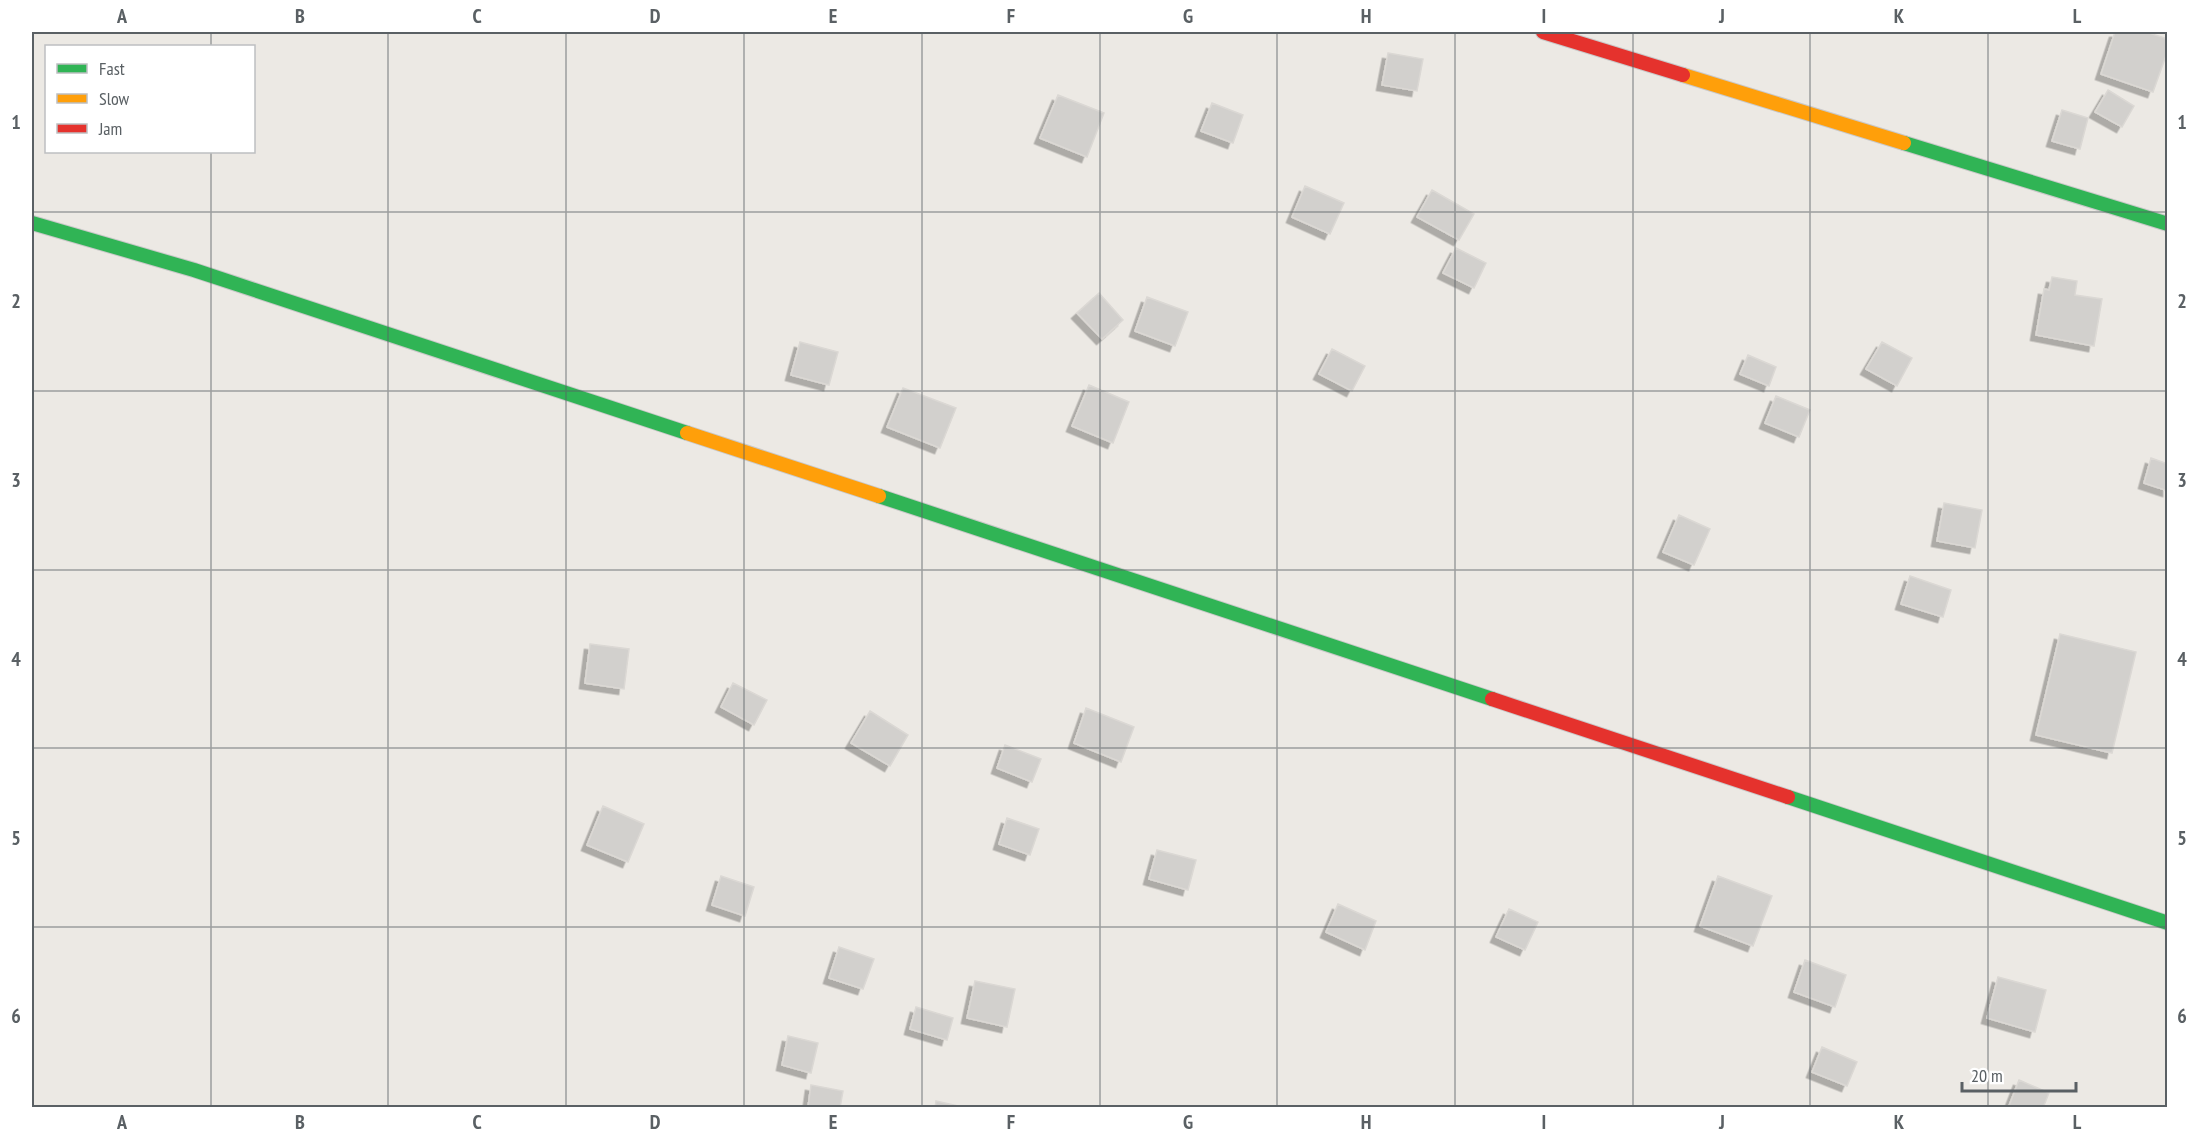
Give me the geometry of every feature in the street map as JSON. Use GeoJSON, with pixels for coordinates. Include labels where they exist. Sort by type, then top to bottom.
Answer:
{"type":"FeatureCollection","features":[{"type":"Feature","properties":{"kind":"main road"},"geometry":{"type":"LineString","coordinates":[[1543,32],[2168,224]]}},
{"type":"Feature","properties":{"kind":"main road"},"geometry":{"type":"LineString","coordinates":[[32,223],[194,270],[2168,923]]}},
{"type":"Feature","properties":{"kind":"building"},"geometry":{"type":"Polygon","coordinates":[[[2115,32],[2146,32],[2168,39],[2168,50],[2153,92],[2101,74],[2115,32]]]}},
{"type":"Feature","properties":{"kind":"building"},"geometry":{"type":"Polygon","coordinates":[[[1388,53],[1423,59],[1417,91],[1382,85],[1388,53]]]}},
{"type":"Feature","properties":{"kind":"building"},"geometry":{"type":"Polygon","coordinates":[[[2108,90],[2134,106],[2122,127],[2095,112],[2108,90]]]}},
{"type":"Feature","properties":{"kind":"building"},"geometry":{"type":"Polygon","coordinates":[[[1058,95],[1104,113],[1087,157],[1040,138],[1058,95]]]}},
{"type":"Feature","properties":{"kind":"building"},"geometry":{"type":"Polygon","coordinates":[[[1212,103],[1243,115],[1233,143],[1201,131],[1212,103]]]}},
{"type":"Feature","properties":{"kind":"building"},"geometry":{"type":"Polygon","coordinates":[[[2062,110],[2088,118],[2080,149],[2052,141],[2062,110]]]}},
{"type":"Feature","properties":{"kind":"building"},"geometry":{"type":"Polygon","coordinates":[[[1305,186],[1344,203],[1330,234],[1292,217],[1305,186]]]}},
{"type":"Feature","properties":{"kind":"building"},"geometry":{"type":"Polygon","coordinates":[[[1432,190],[1474,214],[1459,240],[1417,217],[1432,190]]]}},
{"type":"Feature","properties":{"kind":"building"},"geometry":{"type":"Polygon","coordinates":[[[1456,248],[1486,263],[1474,288],[1443,273],[1456,248]]]}},
{"type":"Feature","properties":{"kind":"building"},"geometry":{"type":"Polygon","coordinates":[[[2052,277],[2077,281],[2075,295],[2102,299],[2094,346],[2036,335],[2044,289],[2049,290],[2052,277]]]}},
{"type":"Feature","properties":{"kind":"building"},"geometry":{"type":"Polygon","coordinates":[[[1099,293],[1123,320],[1102,339],[1077,313],[1099,293]]]}},
{"type":"Feature","properties":{"kind":"building"},"geometry":{"type":"Polygon","coordinates":[[[1147,297],[1188,312],[1175,346],[1135,331],[1147,297]]]}},
{"type":"Feature","properties":{"kind":"building"},"geometry":{"type":"Polygon","coordinates":[[[800,342],[838,352],[829,385],[791,375],[800,342]]]}},
{"type":"Feature","properties":{"kind":"building"},"geometry":{"type":"Polygon","coordinates":[[[1882,342],[1912,358],[1897,386],[1866,369],[1882,342]]]}},
{"type":"Feature","properties":{"kind":"building"},"geometry":{"type":"Polygon","coordinates":[[[1332,349],[1365,366],[1352,391],[1319,374],[1332,349]]]}},
{"type":"Feature","properties":{"kind":"building"},"geometry":{"type":"Polygon","coordinates":[[[1748,355],[1776,367],[1769,386],[1740,374],[1748,355]]]}},
{"type":"Feature","properties":{"kind":"building"},"geometry":{"type":"Polygon","coordinates":[[[1089,385],[1129,402],[1113,443],[1072,426],[1089,385]]]}},
{"type":"Feature","properties":{"kind":"building"},"geometry":{"type":"Polygon","coordinates":[[[903,388],[956,408],[940,448],[887,427],[903,388]]]}},
{"type":"Feature","properties":{"kind":"building"},"geometry":{"type":"Polygon","coordinates":[[[1776,396],[1810,410],[1799,437],[1765,423],[1776,396]]]}},
{"type":"Feature","properties":{"kind":"building"},"geometry":{"type":"Polygon","coordinates":[[[2151,458],[2168,464],[2168,491],[2144,483],[2151,458]]]}},
{"type":"Feature","properties":{"kind":"building"},"geometry":{"type":"Polygon","coordinates":[[[1944,503],[1982,510],[1975,548],[1937,541],[1944,503]]]}},
{"type":"Feature","properties":{"kind":"building"},"geometry":{"type":"Polygon","coordinates":[[[1679,515],[1710,529],[1694,565],[1663,552],[1679,515]]]}},
{"type":"Feature","properties":{"kind":"building"},"geometry":{"type":"Polygon","coordinates":[[[1910,576],[1951,590],[1943,617],[1901,604],[1910,576]]]}},
{"type":"Feature","properties":{"kind":"building"},"geometry":{"type":"Polygon","coordinates":[[[2060,634],[2136,652],[2112,753],[2036,735],[2060,634]]]}},
{"type":"Feature","properties":{"kind":"building"},"geometry":{"type":"Polygon","coordinates":[[[590,644],[629,649],[624,689],[585,683],[590,644]]]}},
{"type":"Feature","properties":{"kind":"building"},"geometry":{"type":"Polygon","coordinates":[[[733,683],[767,700],[754,725],[721,707],[733,683]]]}},
{"type":"Feature","properties":{"kind":"building"},"geometry":{"type":"Polygon","coordinates":[[[1086,708],[1134,727],[1121,762],[1074,743],[1086,708]]]}},
{"type":"Feature","properties":{"kind":"building"},"geometry":{"type":"Polygon","coordinates":[[[870,711],[908,735],[890,766],[851,743],[870,711]]]}},
{"type":"Feature","properties":{"kind":"building"},"geometry":{"type":"Polygon","coordinates":[[[1005,745],[1041,759],[1032,782],[997,768],[1005,745]]]}},
{"type":"Feature","properties":{"kind":"building"},"geometry":{"type":"Polygon","coordinates":[[[603,806],[644,824],[628,862],[587,845],[603,806]]]}},
{"type":"Feature","properties":{"kind":"building"},"geometry":{"type":"Polygon","coordinates":[[[1007,818],[1039,829],[1030,855],[999,844],[1007,818]]]}},
{"type":"Feature","properties":{"kind":"building"},"geometry":{"type":"Polygon","coordinates":[[[1157,850],[1196,860],[1188,890],[1149,879],[1157,850]]]}},
{"type":"Feature","properties":{"kind":"building"},"geometry":{"type":"Polygon","coordinates":[[[721,876],[754,887],[745,916],[712,905],[721,876]]]}},
{"type":"Feature","properties":{"kind":"building"},"geometry":{"type":"Polygon","coordinates":[[[1718,876],[1772,896],[1753,946],[1700,926],[1718,876]]]}},
{"type":"Feature","properties":{"kind":"building"},"geometry":{"type":"Polygon","coordinates":[[[1338,904],[1376,921],[1365,950],[1326,932],[1338,904]]]}},
{"type":"Feature","properties":{"kind":"building"},"geometry":{"type":"Polygon","coordinates":[[[1509,909],[1538,922],[1525,950],[1496,937],[1509,909]]]}},
{"type":"Feature","properties":{"kind":"building"},"geometry":{"type":"Polygon","coordinates":[[[839,947],[874,959],[863,989],[829,978],[839,947]]]}},
{"type":"Feature","properties":{"kind":"building"},"geometry":{"type":"Polygon","coordinates":[[[1805,960],[1846,975],[1835,1007],[1794,992],[1805,960]]]}},
{"type":"Feature","properties":{"kind":"building"},"geometry":{"type":"Polygon","coordinates":[[[1998,977],[2046,990],[2035,1032],[1987,1018],[1998,977]]]}},
{"type":"Feature","properties":{"kind":"building"},"geometry":{"type":"Polygon","coordinates":[[[975,981],[1015,989],[1007,1027],[967,1018],[975,981]]]}},
{"type":"Feature","properties":{"kind":"building"},"geometry":{"type":"Polygon","coordinates":[[[916,1007],[953,1018],[947,1040],[910,1029],[916,1007]]]}},
{"type":"Feature","properties":{"kind":"building"},"geometry":{"type":"Polygon","coordinates":[[[788,1036],[818,1043],[811,1073],[782,1065],[788,1036]]]}},
{"type":"Feature","properties":{"kind":"building"},"geometry":{"type":"Polygon","coordinates":[[[1822,1047],[1857,1062],[1847,1086],[1812,1072],[1822,1047]]]}},
{"type":"Feature","properties":{"kind":"building"},"geometry":{"type":"Polygon","coordinates":[[[2019,1080],[2049,1093],[2043,1108],[2009,1106],[2019,1080]]]}},
{"type":"Feature","properties":{"kind":"building"},"geometry":{"type":"Polygon","coordinates":[[[811,1085],[843,1091],[840,1108],[808,1107],[811,1085]]]}},
{"type":"Feature","properties":{"kind":"building"},"geometry":{"type":"Polygon","coordinates":[[[936,1101],[967,1108],[935,1108],[936,1101]]]}},
{"type":"Feature","properties":{"kind":"traffic: fast"},"geometry":{"type":"LineString","coordinates":[[1904,143],[2168,224]]}},
{"type":"Feature","properties":{"kind":"traffic: fast"},"geometry":{"type":"LineString","coordinates":[[32,223],[194,270],[687,433]]}},
{"type":"Feature","properties":{"kind":"traffic: fast"},"geometry":{"type":"LineString","coordinates":[[879,496],[1492,699]]}},
{"type":"Feature","properties":{"kind":"traffic: fast"},"geometry":{"type":"LineString","coordinates":[[1788,797],[2168,923]]}},
{"type":"Feature","properties":{"kind":"traffic: slow"},"geometry":{"type":"LineString","coordinates":[[1683,75],[1904,143]]}},
{"type":"Feature","properties":{"kind":"traffic: slow"},"geometry":{"type":"LineString","coordinates":[[687,433],[879,496]]}},
{"type":"Feature","properties":{"kind":"traffic: jam"},"geometry":{"type":"LineString","coordinates":[[1543,32],[1683,75]]}},
{"type":"Feature","properties":{"kind":"traffic: jam"},"geometry":{"type":"LineString","coordinates":[[1492,699],[1788,797]]}}]}
